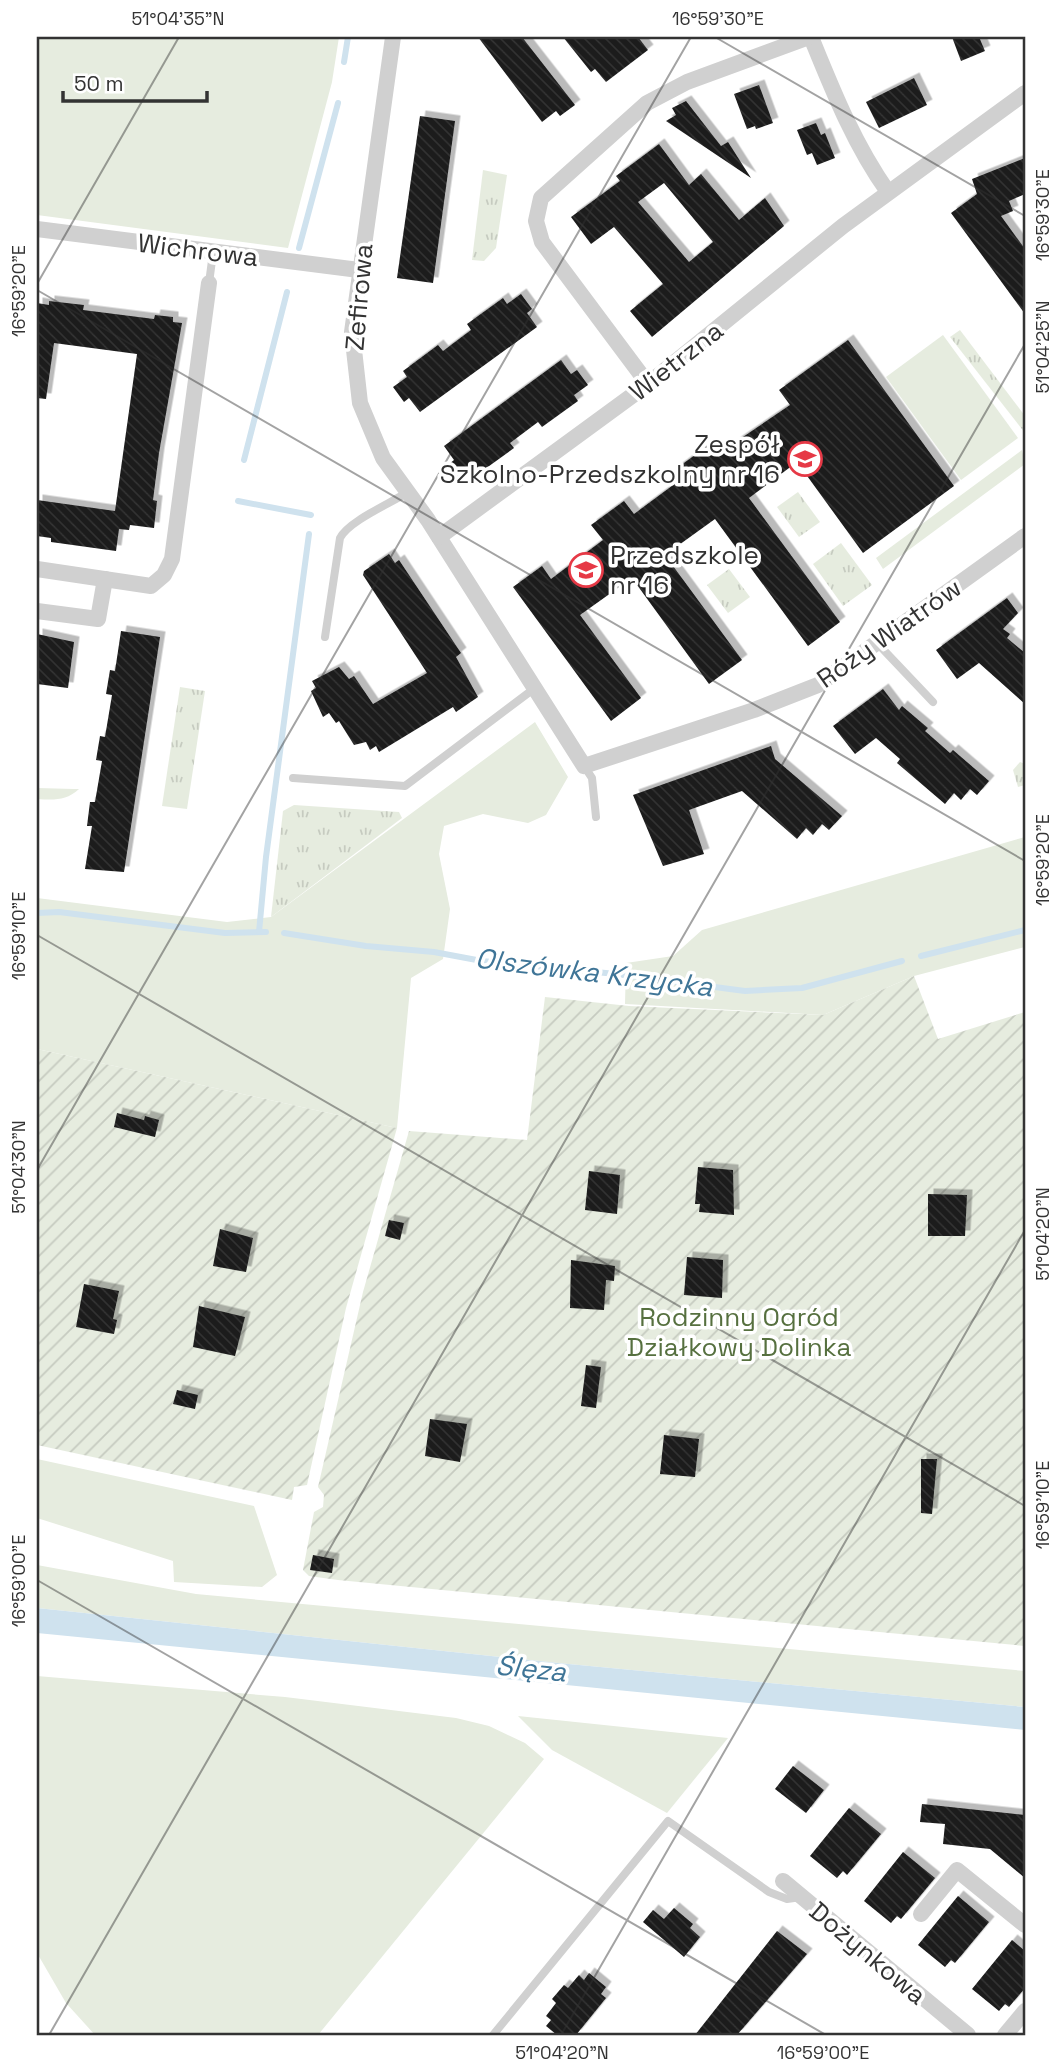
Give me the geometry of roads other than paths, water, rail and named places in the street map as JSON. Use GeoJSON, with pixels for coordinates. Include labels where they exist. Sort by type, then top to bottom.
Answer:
{"type":"FeatureCollection","features":[{"type":"Feature","properties":{"kind":"street","name":"Zefirowa"},"geometry":{"type":"LineString","coordinates":[[393,37],[352,332],[360,403],[383,458],[439,537]]}},
{"type":"Feature","properties":{"kind":"street"},"geometry":{"type":"LineString","coordinates":[[648,384],[542,242],[536,221],[541,198],[646,103],[687,82],[810,37],[859,148],[888,192]]}},
{"type":"Feature","properties":{"kind":"street","name":"Wietrzna"},"geometry":{"type":"LineString","coordinates":[[439,537],[648,384],[888,192],[1025,93]]}},
{"type":"Feature","properties":{"kind":"street","name":"Wichrowa"},"geometry":{"type":"LineString","coordinates":[[37,229],[359,270]]}},
{"type":"Feature","properties":{"kind":"street"},"geometry":{"type":"LineString","coordinates":[[37,569],[151,586],[164,575],[172,559],[209,283]]}},
{"type":"Feature","properties":{"kind":"street","name":"Róży Wiatrów"},"geometry":{"type":"LineString","coordinates":[[584,766],[797,695],[836,674],[1025,536]]}},
{"type":"Feature","properties":{"kind":"street"},"geometry":{"type":"LineString","coordinates":[[439,537],[584,766]]}},
{"type":"Feature","properties":{"kind":"street"},"geometry":{"type":"LineString","coordinates":[[37,611],[98,619],[105,579]]}},
{"type":"Feature","properties":{"kind":"street"},"geometry":{"type":"LineString","coordinates":[[921,1914],[957,1870],[1025,1925]]}},
{"type":"Feature","properties":{"kind":"street","name":"Dożynkowa"},"geometry":{"type":"LineString","coordinates":[[783,1881],[968,2035]]}},
{"type":"Feature","properties":{"kind":"street"},"geometry":{"type":"LineString","coordinates":[[1004,2035],[1025,2011]]}},
{"type":"Feature","properties":{"kind":"lane"},"geometry":{"type":"LineString","coordinates":[[209,283],[213,253]]}},
{"type":"Feature","properties":{"kind":"lane"},"geometry":{"type":"LineString","coordinates":[[326,637],[340,538],[346,527],[362,521],[408,492]]}},
{"type":"Feature","properties":{"kind":"lane"},"geometry":{"type":"LineString","coordinates":[[878,644],[933,702]]}},
{"type":"Feature","properties":{"kind":"lane"},"geometry":{"type":"LineString","coordinates":[[293,778],[405,786],[535,688]]}},
{"type":"Feature","properties":{"kind":"lane"},"geometry":{"type":"LineString","coordinates":[[584,766],[592,778],[596,817]]}},
{"type":"Feature","properties":{"kind":"lane","name":"Dożynkowa"},"geometry":{"type":"LineString","coordinates":[[493,2035],[668,1821],[769,1892],[787,1899],[801,1897]]}},
{"type":"Feature","properties":{"kind":"water","name":"Ślęza"},"geometry":{"type":"Polygon","coordinates":[[[37,1608],[558,1663],[1025,1707],[1025,1730],[37,1633],[37,1608]]]}},
{"type":"Feature","properties":{"kind":"waterway"},"geometry":{"type":"LineString","coordinates":[[344,62],[348,37]]}},
{"type":"Feature","properties":{"kind":"waterway"},"geometry":{"type":"LineString","coordinates":[[299,248],[338,103]]}},
{"type":"Feature","properties":{"kind":"waterway"},"geometry":{"type":"LineString","coordinates":[[244,460],[287,292]]}},
{"type":"Feature","properties":{"kind":"waterway"},"geometry":{"type":"LineString","coordinates":[[238,501],[311,515]]}},
{"type":"Feature","properties":{"kind":"waterway"},"geometry":{"type":"LineString","coordinates":[[259,932],[266,857],[309,534]]}},
{"type":"Feature","properties":{"kind":"waterway","name":"Olszówka Krzycka"},"geometry":{"type":"LineString","coordinates":[[37,913],[59,912],[225,933],[266,932]]}},
{"type":"Feature","properties":{"kind":"waterway","name":"Olszówka Krzycka"},"geometry":{"type":"LineString","coordinates":[[921,956],[1025,930]]}},
{"type":"Feature","properties":{"kind":"waterway","name":"Olszówka Krzycka"},"geometry":{"type":"LineString","coordinates":[[284,933],[366,946],[434,952],[482,961],[616,974],[745,991],[802,988],[902,961]]}},
{"type":"Feature","properties":{"kind":"place","name":"Zespół Szkolno-Przedszkolny nr 16"},"geometry":{"type":"Point","coordinates":[805,459]}},
{"type":"Feature","properties":{"kind":"place","name":"Przedszkole nr 16"},"geometry":{"type":"Point","coordinates":[586,570]}},
{"type":"Feature","properties":{"kind":"park label","name":"Rodzinny Ogród Działkowy Dolinka"},"geometry":{"type":"Point","coordinates":[739,1332]}}]}
